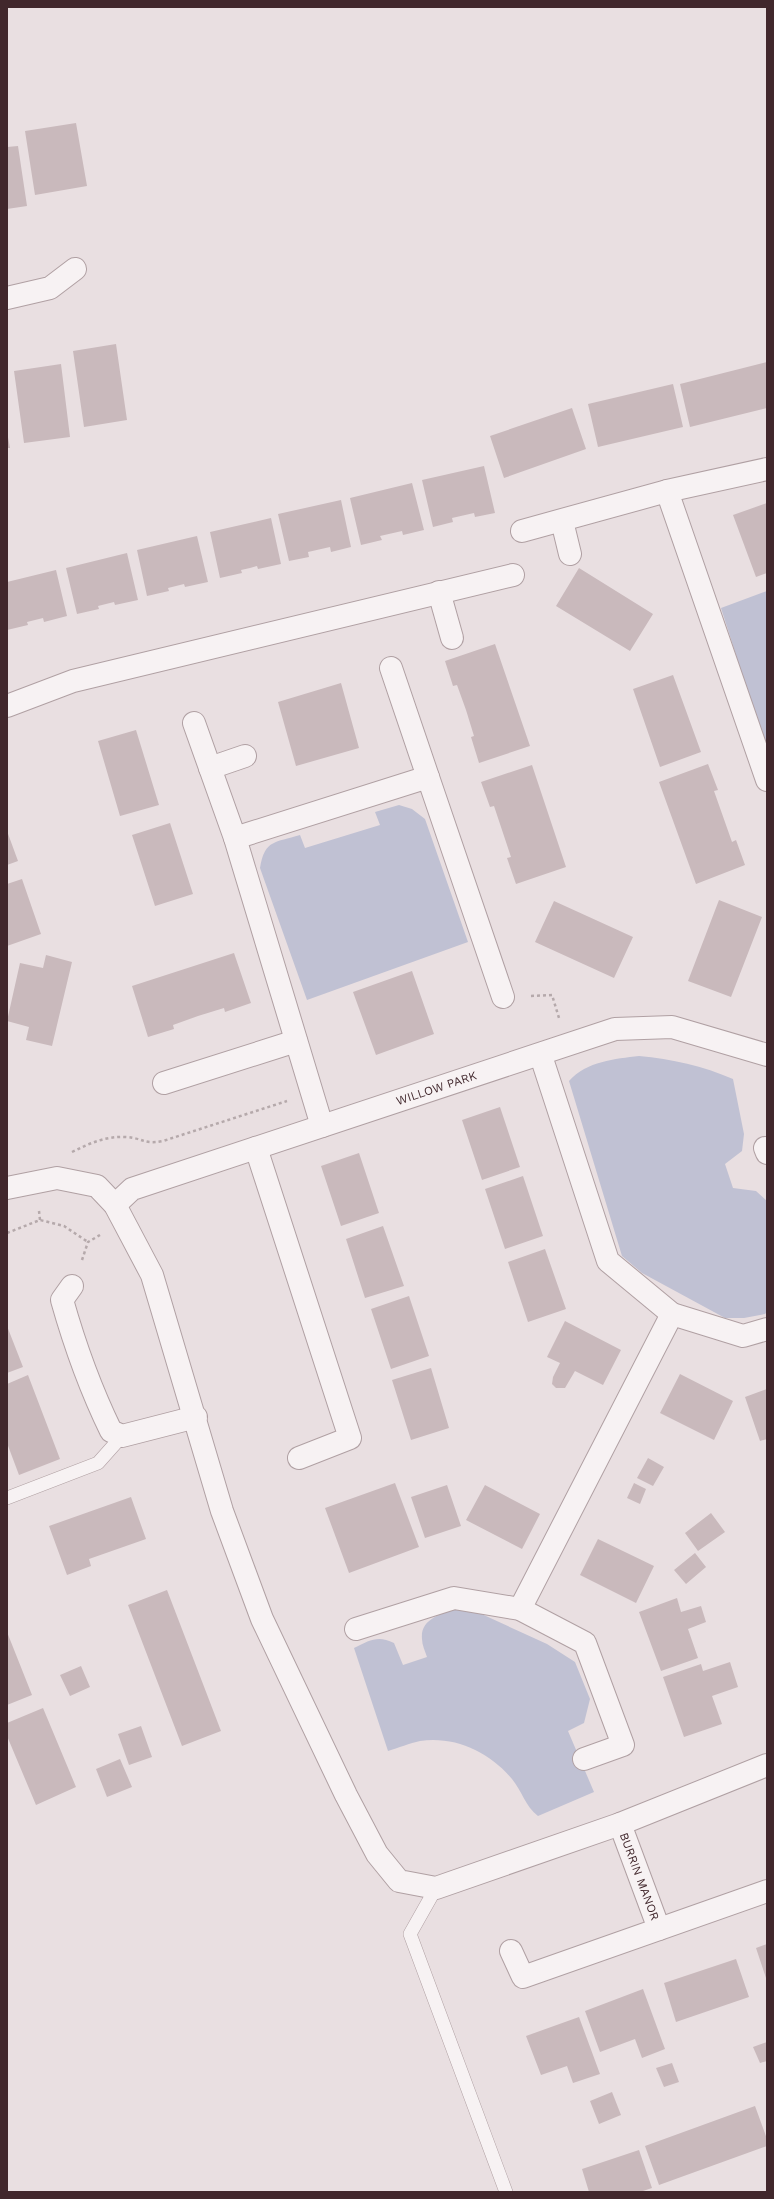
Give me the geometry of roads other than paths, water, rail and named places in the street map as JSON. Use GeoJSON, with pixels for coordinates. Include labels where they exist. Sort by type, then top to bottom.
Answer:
{"type":"FeatureCollection","features":[{"type":"Feature","properties":{"kind":"street"},"geometry":{"type":"LineString","coordinates":[[7,298],[50,288],[75,269]]}},
{"type":"Feature","properties":{"kind":"street"},"geometry":{"type":"LineString","coordinates":[[522,530],[562,521],[667,491],[767,469]]}},
{"type":"Feature","properties":{"kind":"street"},"geometry":{"type":"LineString","coordinates":[[667,491],[767,780]]}},
{"type":"Feature","properties":{"kind":"street"},"geometry":{"type":"LineString","coordinates":[[562,521],[570,554]]}},
{"type":"Feature","properties":{"kind":"street"},"geometry":{"type":"LineString","coordinates":[[7,706],[73,681],[513,575]]}},
{"type":"Feature","properties":{"kind":"street"},"geometry":{"type":"LineString","coordinates":[[439,592],[452,638]]}},
{"type":"Feature","properties":{"kind":"street"},"geometry":{"type":"LineString","coordinates":[[391,668],[503,997]]}},
{"type":"Feature","properties":{"kind":"street"},"geometry":{"type":"LineString","coordinates":[[194,723],[234,838],[322,1126]]}},
{"type":"Feature","properties":{"kind":"street"},"geometry":{"type":"LineString","coordinates":[[210,768],[245,756]]}},
{"type":"Feature","properties":{"kind":"street"},"geometry":{"type":"LineString","coordinates":[[234,838],[428,777]]}},
{"type":"Feature","properties":{"kind":"street","name":"WILLOW PARK"},"geometry":{"type":"LineString","coordinates":[[120,1214],[132,1189],[540,1056],[615,1029],[672,1027],[767,1056]]}},
{"type":"Feature","properties":{"kind":"street"},"geometry":{"type":"LineString","coordinates":[[164,1083],[296,1040]]}},
{"type":"Feature","properties":{"kind":"street"},"geometry":{"type":"LineString","coordinates":[[540,1056],[608,1261],[672,1314],[743,1336],[767,1329]]}},
{"type":"Feature","properties":{"kind":"street"},"geometry":{"type":"LineString","coordinates":[[256,1148],[350,1438],[299,1458]]}},
{"type":"Feature","properties":{"kind":"street"},"geometry":{"type":"LineString","coordinates":[[7,1188],[57,1178],[97,1186],[120,1214],[152,1275],[196,1417],[222,1511],[262,1620],[346,1795],[377,1854],[399,1881],[436,1888],[620,1824],[767,1765]]}},
{"type":"Feature","properties":{"kind":"street"},"geometry":{"type":"LineString","coordinates":[[72,1286],[62,1300],[78,1357],[94,1396],[111,1431],[122,1436],[196,1417]]}},
{"type":"Feature","properties":{"kind":"street"},"geometry":{"type":"LineString","coordinates":[[520,1609],[672,1314]]}},
{"type":"Feature","properties":{"kind":"street"},"geometry":{"type":"LineString","coordinates":[[356,1629],[454,1598],[520,1609],[586,1643],[623,1745],[584,1759]]}},
{"type":"Feature","properties":{"kind":"street","name":"BURRIN MANOR"},"geometry":{"type":"LineString","coordinates":[[620,1824],[659,1929]]}},
{"type":"Feature","properties":{"kind":"street"},"geometry":{"type":"LineString","coordinates":[[511,1951],[523,1977],[767,1890]]}},
{"type":"Feature","properties":{"kind":"lane"},"geometry":{"type":"LineString","coordinates":[[7,1498],[98,1464],[122,1436]]}},
{"type":"Feature","properties":{"kind":"lane"},"geometry":{"type":"LineString","coordinates":[[436,1888],[410,1934],[506,2192]]}}]}
